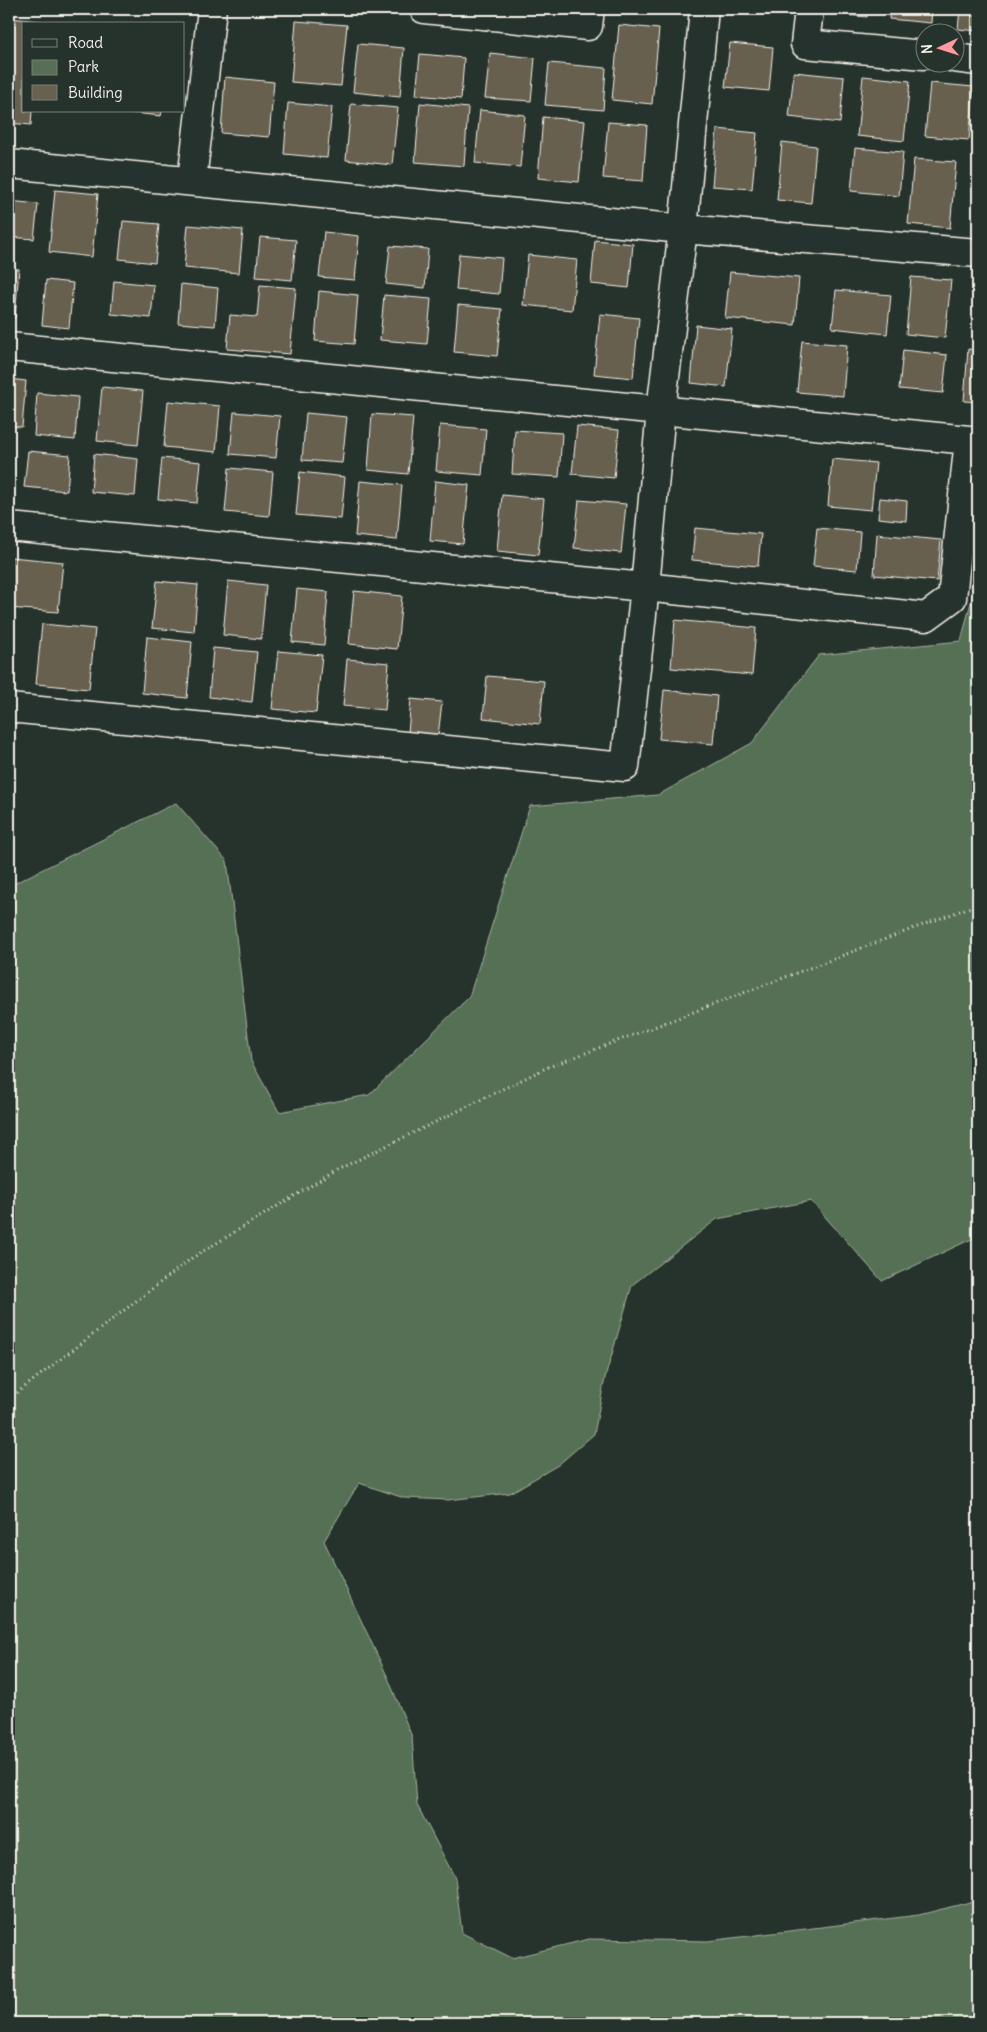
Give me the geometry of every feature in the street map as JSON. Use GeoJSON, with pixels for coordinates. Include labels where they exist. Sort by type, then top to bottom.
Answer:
{"type":"FeatureCollection","features":[{"type":"Feature","properties":{"kind":"street"},"geometry":{"type":"LineString","coordinates":[[192,180],[212,9]]}},
{"type":"Feature","properties":{"kind":"street"},"geometry":{"type":"LineString","coordinates":[[424,9],[588,26],[590,9]]}},
{"type":"Feature","properties":{"kind":"street"},"geometry":{"type":"LineString","coordinates":[[9,708],[625,767],[704,9]]}},
{"type":"Feature","properties":{"kind":"street"},"geometry":{"type":"LineString","coordinates":[[809,9],[805,44],[914,54]]}},
{"type":"Feature","properties":{"kind":"street"},"geometry":{"type":"LineString","coordinates":[[964,59],[978,61]]}},
{"type":"Feature","properties":{"kind":"street"},"geometry":{"type":"LineString","coordinates":[[9,164],[192,180],[682,229],[978,253]]}},
{"type":"Feature","properties":{"kind":"street"},"geometry":{"type":"LineString","coordinates":[[9,347],[973,441],[952,598],[926,617],[645,587],[9,527]]}},
{"type":"Feature","properties":{"kind":"path"},"geometry":{"type":"LineString","coordinates":[[9,1400],[192,1258],[337,1170],[546,1068],[978,904]]}},
{"type":"Feature","properties":{"kind":"green space"},"geometry":{"type":"Polygon","coordinates":[[[978,575],[978,1236],[882,1281],[811,1201],[717,1219],[632,1285],[605,1378],[594,1434],[558,1465],[510,1493],[448,1500],[404,1498],[359,1483],[324,1541],[388,1678],[412,1737],[417,1805],[455,1878],[462,1933],[512,1958],[589,1939],[708,1941],[919,1915],[978,1900],[978,2023],[9,2023],[9,886],[176,803],[227,861],[251,1061],[279,1112],[369,1095],[469,997],[530,806],[658,795],[752,743],[819,655],[961,641],[978,575]]]}},
{"type":"Feature","properties":{"kind":"building"},"geometry":{"type":"Polygon","coordinates":[[[830,9],[868,9],[867,17],[829,13],[830,9]]]}},
{"type":"Feature","properties":{"kind":"building"},"geometry":{"type":"Polygon","coordinates":[[[890,9],[932,9],[931,22],[889,19],[890,9]]]}},
{"type":"Feature","properties":{"kind":"building"},"geometry":{"type":"Polygon","coordinates":[[[960,9],[978,9],[978,31],[964,30],[964,22],[959,22],[960,9]]]}},
{"type":"Feature","properties":{"kind":"building"},"geometry":{"type":"Polygon","coordinates":[[[9,18],[40,21],[22,22],[22,112],[32,112],[31,125],[9,123],[9,18]]]}},
{"type":"Feature","properties":{"kind":"building"},"geometry":{"type":"Polygon","coordinates":[[[296,21],[347,25],[341,86],[291,82],[296,21]]]}},
{"type":"Feature","properties":{"kind":"building"},"geometry":{"type":"Polygon","coordinates":[[[619,25],[659,29],[652,104],[612,100],[619,25]]]}},
{"type":"Feature","properties":{"kind":"building"},"geometry":{"type":"Polygon","coordinates":[[[730,43],[773,47],[769,91],[725,87],[730,43]]]}},
{"type":"Feature","properties":{"kind":"building"},"geometry":{"type":"Polygon","coordinates":[[[358,44],[404,48],[400,97],[353,92],[358,44]]]}},
{"type":"Feature","properties":{"kind":"building"},"geometry":{"type":"Polygon","coordinates":[[[490,53],[535,58],[531,101],[485,98],[490,53]]]}},
{"type":"Feature","properties":{"kind":"building"},"geometry":{"type":"Polygon","coordinates":[[[420,54],[464,58],[461,99],[416,95],[420,54]]]}},
{"type":"Feature","properties":{"kind":"building"},"geometry":{"type":"Polygon","coordinates":[[[549,63],[606,68],[603,110],[545,105],[549,63]]]}},
{"type":"Feature","properties":{"kind":"building"},"geometry":{"type":"Polygon","coordinates":[[[794,72],[844,77],[840,123],[789,117],[794,72]]]}},
{"type":"Feature","properties":{"kind":"building"},"geometry":{"type":"Polygon","coordinates":[[[863,76],[910,81],[904,141],[857,136],[863,76]]]}},
{"type":"Feature","properties":{"kind":"building"},"geometry":{"type":"Polygon","coordinates":[[[225,77],[274,82],[269,137],[221,133],[225,77]]]}},
{"type":"Feature","properties":{"kind":"building"},"geometry":{"type":"Polygon","coordinates":[[[930,83],[974,87],[969,140],[925,136],[930,83]]]}},
{"type":"Feature","properties":{"kind":"building"},"geometry":{"type":"Polygon","coordinates":[[[288,103],[332,107],[327,158],[284,154],[288,103]]]}},
{"type":"Feature","properties":{"kind":"building"},"geometry":{"type":"Polygon","coordinates":[[[420,103],[468,108],[464,166],[415,162],[420,103]]]}},
{"type":"Feature","properties":{"kind":"building"},"geometry":{"type":"Polygon","coordinates":[[[351,104],[398,108],[392,165],[346,160],[351,104]]]}},
{"type":"Feature","properties":{"kind":"building"},"geometry":{"type":"Polygon","coordinates":[[[480,110],[525,115],[520,167],[475,163],[480,110]]]}},
{"type":"Feature","properties":{"kind":"building"},"geometry":{"type":"Polygon","coordinates":[[[124,112],[162,112],[161,116],[124,112]]]}},
{"type":"Feature","properties":{"kind":"building"},"geometry":{"type":"Polygon","coordinates":[[[543,117],[585,121],[579,182],[538,178],[543,117]]]}},
{"type":"Feature","properties":{"kind":"building"},"geometry":{"type":"Polygon","coordinates":[[[608,122],[647,125],[643,181],[603,178],[608,122]]]}},
{"type":"Feature","properties":{"kind":"building"},"geometry":{"type":"Polygon","coordinates":[[[717,129],[757,133],[752,189],[712,186],[717,129]]]}},
{"type":"Feature","properties":{"kind":"building"},"geometry":{"type":"Polygon","coordinates":[[[782,142],[816,146],[811,203],[777,200],[782,142]]]}},
{"type":"Feature","properties":{"kind":"building"},"geometry":{"type":"Polygon","coordinates":[[[855,148],[903,152],[899,196],[851,191],[855,148]]]}},
{"type":"Feature","properties":{"kind":"building"},"geometry":{"type":"Polygon","coordinates":[[[914,159],[956,162],[950,228],[908,224],[914,159]]]}},
{"type":"Feature","properties":{"kind":"building"},"geometry":{"type":"Polygon","coordinates":[[[55,190],[98,194],[92,257],[49,252],[55,190]]]}},
{"type":"Feature","properties":{"kind":"building"},"geometry":{"type":"Polygon","coordinates":[[[9,201],[38,204],[34,239],[9,237],[9,201]]]}},
{"type":"Feature","properties":{"kind":"building"},"geometry":{"type":"Polygon","coordinates":[[[123,221],[159,224],[155,263],[119,259],[123,221]]]}},
{"type":"Feature","properties":{"kind":"building"},"geometry":{"type":"Polygon","coordinates":[[[188,225],[243,230],[239,273],[184,268],[188,225]]]}},
{"type":"Feature","properties":{"kind":"building"},"geometry":{"type":"Polygon","coordinates":[[[324,232],[359,236],[355,280],[319,277],[324,232]]]}},
{"type":"Feature","properties":{"kind":"building"},"geometry":{"type":"Polygon","coordinates":[[[260,237],[296,240],[292,280],[256,277],[260,237]]]}},
{"type":"Feature","properties":{"kind":"building"},"geometry":{"type":"Polygon","coordinates":[[[595,240],[633,244],[629,288],[591,284],[595,240]]]}},
{"type":"Feature","properties":{"kind":"building"},"geometry":{"type":"Polygon","coordinates":[[[390,246],[428,249],[425,288],[386,284],[390,246]]]}},
{"type":"Feature","properties":{"kind":"building"},"geometry":{"type":"Polygon","coordinates":[[[459,254],[502,258],[499,294],[456,290],[459,254]]]}},
{"type":"Feature","properties":{"kind":"building"},"geometry":{"type":"Polygon","coordinates":[[[528,255],[577,260],[572,310],[523,305],[528,255]]]}},
{"type":"Feature","properties":{"kind":"building"},"geometry":{"type":"Polygon","coordinates":[[[9,268],[19,269],[15,318],[9,317],[9,268]]]}},
{"type":"Feature","properties":{"kind":"building"},"geometry":{"type":"Polygon","coordinates":[[[730,272],[799,278],[795,325],[725,318],[730,272]]]}},
{"type":"Feature","properties":{"kind":"building"},"geometry":{"type":"Polygon","coordinates":[[[911,277],[951,280],[945,338],[906,334],[911,277]]]}},
{"type":"Feature","properties":{"kind":"building"},"geometry":{"type":"Polygon","coordinates":[[[46,280],[73,283],[69,328],[42,325],[46,280]]]}},
{"type":"Feature","properties":{"kind":"building"},"geometry":{"type":"Polygon","coordinates":[[[114,281],[154,285],[151,318],[111,314],[114,281]]]}},
{"type":"Feature","properties":{"kind":"building"},"geometry":{"type":"Polygon","coordinates":[[[181,284],[218,288],[215,326],[178,323],[181,284]]]}},
{"type":"Feature","properties":{"kind":"building"},"geometry":{"type":"Polygon","coordinates":[[[260,285],[296,288],[290,354],[227,349],[230,315],[257,317],[260,285]]]}},
{"type":"Feature","properties":{"kind":"building"},"geometry":{"type":"Polygon","coordinates":[[[836,290],[891,295],[887,334],[832,328],[836,290]]]}},
{"type":"Feature","properties":{"kind":"building"},"geometry":{"type":"Polygon","coordinates":[[[319,291],[358,295],[354,344],[315,341],[319,291]]]}},
{"type":"Feature","properties":{"kind":"building"},"geometry":{"type":"Polygon","coordinates":[[[384,295],[431,299],[427,344],[380,340],[384,295]]]}},
{"type":"Feature","properties":{"kind":"building"},"geometry":{"type":"Polygon","coordinates":[[[458,305],[502,309],[497,356],[454,352],[458,305]]]}},
{"type":"Feature","properties":{"kind":"building"},"geometry":{"type":"Polygon","coordinates":[[[600,314],[639,318],[633,378],[594,374],[600,314]]]}},
{"type":"Feature","properties":{"kind":"building"},"geometry":{"type":"Polygon","coordinates":[[[696,325],[732,329],[726,387],[691,383],[696,325]]]}},
{"type":"Feature","properties":{"kind":"building"},"geometry":{"type":"Polygon","coordinates":[[[802,341],[847,345],[843,396],[797,392],[802,341]]]}},
{"type":"Feature","properties":{"kind":"building"},"geometry":{"type":"Polygon","coordinates":[[[968,349],[978,350],[978,402],[964,401],[968,349]]]}},
{"type":"Feature","properties":{"kind":"building"},"geometry":{"type":"Polygon","coordinates":[[[903,350],[947,355],[943,393],[899,389],[903,350]]]}},
{"type":"Feature","properties":{"kind":"building"},"geometry":{"type":"Polygon","coordinates":[[[9,379],[26,381],[22,427],[9,426],[9,379]]]}},
{"type":"Feature","properties":{"kind":"building"},"geometry":{"type":"Polygon","coordinates":[[[102,387],[143,391],[138,445],[97,441],[102,387]]]}},
{"type":"Feature","properties":{"kind":"building"},"geometry":{"type":"Polygon","coordinates":[[[37,393],[78,397],[75,440],[34,436],[37,393]]]}},
{"type":"Feature","properties":{"kind":"building"},"geometry":{"type":"Polygon","coordinates":[[[168,401],[220,406],[216,452],[164,447],[168,401]]]}},
{"type":"Feature","properties":{"kind":"building"},"geometry":{"type":"Polygon","coordinates":[[[234,412],[280,416],[276,458],[230,454],[234,412]]]}},
{"type":"Feature","properties":{"kind":"building"},"geometry":{"type":"Polygon","coordinates":[[[306,413],[347,417],[342,463],[302,460],[306,413]]]}},
{"type":"Feature","properties":{"kind":"building"},"geometry":{"type":"Polygon","coordinates":[[[372,414],[413,417],[408,474],[368,470],[372,414]]]}},
{"type":"Feature","properties":{"kind":"building"},"geometry":{"type":"Polygon","coordinates":[[[440,425],[486,429],[482,475],[436,471],[440,425]]]}},
{"type":"Feature","properties":{"kind":"building"},"geometry":{"type":"Polygon","coordinates":[[[577,426],[619,430],[614,478],[572,474],[577,426]]]}},
{"type":"Feature","properties":{"kind":"building"},"geometry":{"type":"Polygon","coordinates":[[[515,430],[562,433],[559,477],[512,474],[515,430]]]}},
{"type":"Feature","properties":{"kind":"building"},"geometry":{"type":"Polygon","coordinates":[[[28,451],[70,455],[67,491],[24,487],[28,451]]]}},
{"type":"Feature","properties":{"kind":"building"},"geometry":{"type":"Polygon","coordinates":[[[94,454],[138,459],[135,496],[91,492],[94,454]]]}},
{"type":"Feature","properties":{"kind":"building"},"geometry":{"type":"Polygon","coordinates":[[[162,458],[201,462],[197,503],[158,499],[162,458]]]}},
{"type":"Feature","properties":{"kind":"building"},"geometry":{"type":"Polygon","coordinates":[[[832,459],[876,463],[871,510],[828,506],[832,459]]]}},
{"type":"Feature","properties":{"kind":"building"},"geometry":{"type":"Polygon","coordinates":[[[229,468],[273,472],[269,516],[225,512],[229,468]]]}},
{"type":"Feature","properties":{"kind":"building"},"geometry":{"type":"Polygon","coordinates":[[[300,472],[345,477],[341,519],[296,515],[300,472]]]}},
{"type":"Feature","properties":{"kind":"building"},"geometry":{"type":"Polygon","coordinates":[[[360,481],[402,485],[397,540],[355,536],[360,481]]]}},
{"type":"Feature","properties":{"kind":"building"},"geometry":{"type":"Polygon","coordinates":[[[435,481],[469,485],[463,544],[430,541],[435,481]]]}},
{"type":"Feature","properties":{"kind":"building"},"geometry":{"type":"Polygon","coordinates":[[[502,495],[544,499],[538,555],[497,551],[502,495]]]}},
{"type":"Feature","properties":{"kind":"building"},"geometry":{"type":"Polygon","coordinates":[[[880,498],[907,501],[906,521],[878,518],[880,498]]]}},
{"type":"Feature","properties":{"kind":"building"},"geometry":{"type":"Polygon","coordinates":[[[579,500],[626,504],[621,553],[574,548],[579,500]]]}},
{"type":"Feature","properties":{"kind":"building"},"geometry":{"type":"Polygon","coordinates":[[[695,528],[761,534],[758,566],[692,560],[695,528]]]}},
{"type":"Feature","properties":{"kind":"building"},"geometry":{"type":"Polygon","coordinates":[[[817,528],[860,532],[857,570],[813,566],[817,528]]]}},
{"type":"Feature","properties":{"kind":"building"},"geometry":{"type":"Polygon","coordinates":[[[877,534],[941,540],[937,581],[874,575],[877,534]]]}},
{"type":"Feature","properties":{"kind":"building"},"geometry":{"type":"Polygon","coordinates":[[[11,557],[63,562],[58,612],[9,608],[11,557]]]}},
{"type":"Feature","properties":{"kind":"building"},"geometry":{"type":"Polygon","coordinates":[[[157,581],[198,585],[194,632],[152,628],[157,581]]]}},
{"type":"Feature","properties":{"kind":"building"},"geometry":{"type":"Polygon","coordinates":[[[228,581],[266,585],[261,639],[223,635],[228,581]]]}},
{"type":"Feature","properties":{"kind":"building"},"geometry":{"type":"Polygon","coordinates":[[[297,589],[328,592],[324,645],[292,642],[297,589]]]}},
{"type":"Feature","properties":{"kind":"building"},"geometry":{"type":"Polygon","coordinates":[[[354,591],[402,596],[397,649],[349,644],[354,591]]]}},
{"type":"Feature","properties":{"kind":"building"},"geometry":{"type":"Polygon","coordinates":[[[675,620],[756,628],[752,675],[671,668],[675,620]]]}},
{"type":"Feature","properties":{"kind":"building"},"geometry":{"type":"Polygon","coordinates":[[[42,624],[95,629],[89,689],[36,684],[42,624]]]}},
{"type":"Feature","properties":{"kind":"building"},"geometry":{"type":"Polygon","coordinates":[[[147,637],[192,642],[187,698],[142,693],[147,637]]]}},
{"type":"Feature","properties":{"kind":"building"},"geometry":{"type":"Polygon","coordinates":[[[213,648],[257,652],[252,702],[209,697],[213,648]]]}},
{"type":"Feature","properties":{"kind":"building"},"geometry":{"type":"Polygon","coordinates":[[[278,651],[322,655],[316,713],[272,709],[278,651]]]}},
{"type":"Feature","properties":{"kind":"building"},"geometry":{"type":"Polygon","coordinates":[[[347,659],[389,663],[385,710],[343,706],[347,659]]]}},
{"type":"Feature","properties":{"kind":"building"},"geometry":{"type":"Polygon","coordinates":[[[487,676],[544,681],[540,724],[483,718],[487,676]]]}},
{"type":"Feature","properties":{"kind":"building"},"geometry":{"type":"Polygon","coordinates":[[[664,690],[717,696],[713,744],[659,739],[664,690]]]}},
{"type":"Feature","properties":{"kind":"building"},"geometry":{"type":"Polygon","coordinates":[[[411,699],[442,702],[438,736],[408,733],[411,699]]]}}]}
